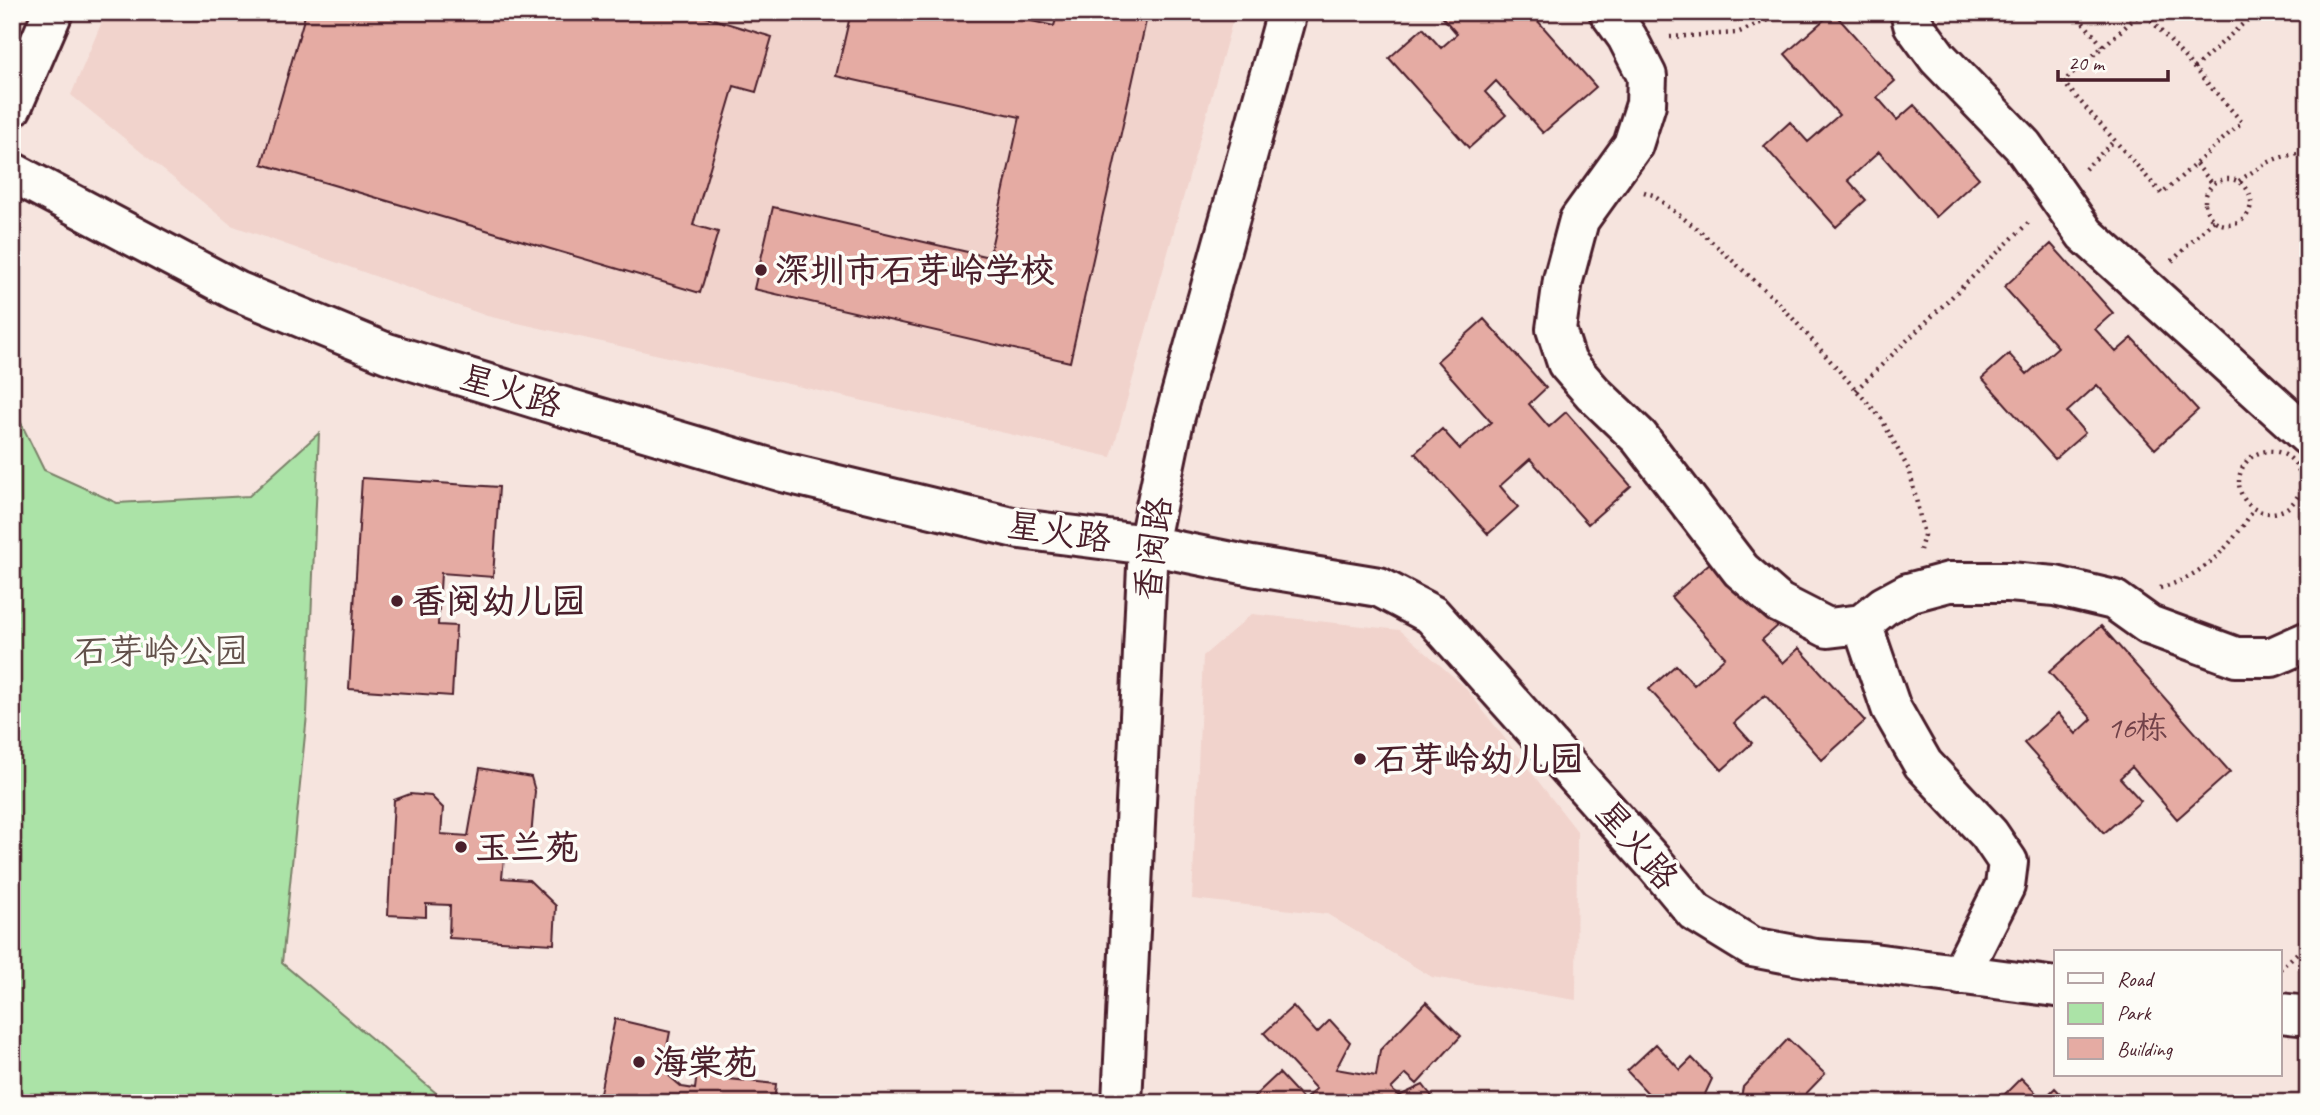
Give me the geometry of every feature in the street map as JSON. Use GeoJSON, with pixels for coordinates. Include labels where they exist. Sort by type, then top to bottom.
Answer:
{"type":"FeatureCollection","features":[{"type":"Feature","properties":{"kind":"street"},"geometry":{"type":"LineString","coordinates":[[12,107],[53,12]]}},
{"type":"Feature","properties":{"kind":"street","name":"香阅路"},"geometry":{"type":"LineString","coordinates":[[1122,1103],[1148,545],[1174,421],[1287,12]]}},
{"type":"Feature","properties":{"kind":"street"},"geometry":{"type":"LineString","coordinates":[[1910,12],[1913,24],[1938,58],[2023,146],[2085,233],[2308,436]]}},
{"type":"Feature","properties":{"kind":"street"},"geometry":{"type":"LineString","coordinates":[[1618,25],[1647,76],[1646,103],[1633,145],[1580,220],[1563,280],[1556,328],[1567,363],[1593,393],[1639,437],[1741,570],[1779,603],[1828,628],[1862,624],[1884,606],[1908,593],[1949,582],[2009,582],[2055,586],[2114,600],[2149,625],[2236,657],[2272,657],[2308,641]]}},
{"type":"Feature","properties":{"kind":"street","name":"星火路"},"geometry":{"type":"LineString","coordinates":[[12,172],[237,291],[387,353],[783,472],[1020,529],[1148,545],[1252,566],[1379,586],[1432,615],[1637,843],[1695,912],[1752,947],[1816,959],[1872,963],[2054,987]]}},
{"type":"Feature","properties":{"kind":"street"},"geometry":{"type":"LineString","coordinates":[[1862,624],[1891,708],[1923,764],[1989,834],[2008,862],[2005,886],[1960,975]]}},
{"type":"Feature","properties":{"kind":"street"},"geometry":{"type":"LineString","coordinates":[[2282,1013],[2308,1016]]}},
{"type":"Feature","properties":{"kind":"path"},"geometry":{"type":"LineString","coordinates":[[1618,25],[1669,37],[1737,33],[1786,12]]}},
{"type":"Feature","properties":{"kind":"path"},"geometry":{"type":"LineString","coordinates":[[2074,12],[2103,46]]}},
{"type":"Feature","properties":{"kind":"path"},"geometry":{"type":"LineString","coordinates":[[2143,12],[2242,122],[2162,194],[2063,82],[2103,46],[2143,12]]}},
{"type":"Feature","properties":{"kind":"path"},"geometry":{"type":"LineString","coordinates":[[2194,68],[2256,12]]}},
{"type":"Feature","properties":{"kind":"path"},"geometry":{"type":"LineString","coordinates":[[2239,181],[2283,155],[2302,154],[2308,158]]}},
{"type":"Feature","properties":{"kind":"path"},"geometry":{"type":"LineString","coordinates":[[2196,164],[2213,184]]}},
{"type":"Feature","properties":{"kind":"path"},"geometry":{"type":"LineString","coordinates":[[1607,179],[1653,195],[1700,231],[1780,304],[1881,418],[1910,472],[1924,535],[1908,593]]}},
{"type":"Feature","properties":{"kind":"path"},"geometry":{"type":"LineString","coordinates":[[2224,179],[2239,181],[2249,192],[2251,208],[2248,215],[2236,224],[2221,224],[2208,215],[2205,200],[2213,184],[2224,179]]}},
{"type":"Feature","properties":{"kind":"path"},"geometry":{"type":"LineString","coordinates":[[1856,390],[2058,194]]}},
{"type":"Feature","properties":{"kind":"path"},"geometry":{"type":"LineString","coordinates":[[2145,286],[2214,220]]}},
{"type":"Feature","properties":{"kind":"path"},"geometry":{"type":"LineString","coordinates":[[2273,451],[2283,454],[2292,461],[2301,478],[2297,498],[2283,511],[2263,513],[2254,509],[2241,494],[2238,483],[2240,472],[2253,456],[2273,451]]}},
{"type":"Feature","properties":{"kind":"path"},"geometry":{"type":"LineString","coordinates":[[2114,600],[2169,585],[2198,570],[2222,554],[2254,509]]}},
{"type":"Feature","properties":{"kind":"path"},"geometry":{"type":"LineString","coordinates":[[2282,967],[2308,943]]}},
{"type":"Feature","properties":{"kind":"shaded area","name":"深圳市石芽岭学校"},"geometry":{"type":"Polygon","coordinates":[[[106,12],[1235,12],[1111,457],[487,316],[231,225],[71,95],[106,12]]]}},
{"type":"Feature","properties":{"kind":"shaded area","name":"石芽岭幼儿园"},"geometry":{"type":"Polygon","coordinates":[[[1252,614],[1400,630],[1464,686],[1577,831],[1576,1000],[1432,977],[1327,914],[1192,899],[1203,656],[1252,614]]]}},
{"type":"Feature","properties":{"kind":"green space","name":"石芽岭公园"},"geometry":{"type":"Polygon","coordinates":[[[12,319],[20,421],[44,470],[117,503],[249,496],[319,433],[307,715],[282,963],[448,1103],[12,1103],[12,319]]]}},
{"type":"Feature","properties":{"kind":"building"},"geometry":{"type":"Polygon","coordinates":[[[306,12],[690,12],[772,37],[756,92],[734,86],[693,225],[718,232],[700,293],[262,164],[306,12]]]}},
{"type":"Feature","properties":{"kind":"building"},"geometry":{"type":"Polygon","coordinates":[[[851,12],[992,12],[1054,26],[1058,12],[1148,12],[1070,362],[754,289],[773,207],[989,257],[1020,117],[836,76],[851,12]]]}},
{"type":"Feature","properties":{"kind":"building"},"geometry":{"type":"Polygon","coordinates":[[[1438,12],[1530,12],[1596,87],[1543,133],[1496,81],[1485,92],[1506,115],[1469,148],[1389,58],[1423,28],[1441,48],[1457,34],[1438,12]]]}},
{"type":"Feature","properties":{"kind":"building"},"geometry":{"type":"Polygon","coordinates":[[[1833,12],[1895,81],[1877,97],[1897,120],[1914,105],[1979,178],[1936,217],[1879,152],[1848,180],[1866,200],[1836,227],[1764,146],[1790,122],[1808,142],[1839,115],[1785,54],[1833,12]]]}},
{"type":"Feature","properties":{"kind":"building"},"geometry":{"type":"Polygon","coordinates":[[[2051,244],[2113,313],[2095,329],[2116,352],[2132,338],[2198,410],[2155,449],[2097,385],[2067,412],[2085,433],[2055,459],[1982,378],[2009,354],[2027,374],[2058,347],[2004,287],[2051,244]]]}},
{"type":"Feature","properties":{"kind":"building"},"geometry":{"type":"Polygon","coordinates":[[[1484,319],[1546,388],[1529,404],[1549,427],[1566,412],[1631,486],[1588,524],[1530,459],[1500,486],[1518,507],[1488,534],[1415,453],[1442,429],[1460,449],[1491,422],[1437,361],[1484,319]]]}},
{"type":"Feature","properties":{"kind":"building","name":"香阅幼儿园"},"geometry":{"type":"Polygon","coordinates":[[[362,478],[499,487],[493,577],[441,573],[438,625],[456,626],[452,696],[349,689],[362,478]]]}},
{"type":"Feature","properties":{"kind":"building"},"geometry":{"type":"Polygon","coordinates":[[[1719,555],[1780,624],[1762,640],[1783,663],[1799,648],[1865,721],[1822,760],[1765,695],[1734,723],[1752,743],[1722,770],[1649,689],[1676,665],[1694,685],[1725,657],[1671,597],[1719,555]]]}},
{"type":"Feature","properties":{"kind":"building"},"geometry":{"type":"Polygon","coordinates":[[[2101,626],[2230,772],[2177,819],[2132,767],[2120,778],[2141,801],[2104,833],[2024,743],[2058,713],[2076,734],[2092,719],[2049,672],[2101,626]]]}},
{"type":"Feature","properties":{"kind":"building","name":"玉兰苑"},"geometry":{"type":"Polygon","coordinates":[[[480,768],[531,777],[535,791],[529,861],[504,858],[502,878],[529,880],[556,906],[554,944],[449,938],[450,905],[426,904],[426,917],[388,915],[394,800],[410,794],[431,796],[443,808],[441,834],[468,836],[480,768]]]}},
{"type":"Feature","properties":{"kind":"building"},"geometry":{"type":"Polygon","coordinates":[[[1426,1002],[1461,1036],[1417,1084],[1406,1074],[1391,1089],[1399,1096],[1423,1085],[1437,1103],[1247,1103],[1279,1073],[1304,1100],[1316,1089],[1264,1033],[1293,1006],[1317,1033],[1330,1020],[1350,1042],[1336,1069],[1376,1076],[1380,1050],[1426,1002]]]}},
{"type":"Feature","properties":{"kind":"building","name":"海棠苑"},"geometry":{"type":"Polygon","coordinates":[[[615,1019],[670,1032],[665,1057],[673,1059],[669,1076],[682,1087],[695,1089],[698,1065],[721,1069],[720,1078],[776,1084],[774,1103],[598,1103],[615,1019]]]}},
{"type":"Feature","properties":{"kind":"building"},"geometry":{"type":"Polygon","coordinates":[[[1788,1039],[1825,1074],[1797,1103],[1740,1103],[1743,1087],[1788,1039]]]}},
{"type":"Feature","properties":{"kind":"building"},"geometry":{"type":"Polygon","coordinates":[[[1656,1044],[1680,1070],[1692,1058],[1712,1079],[1701,1103],[1657,1103],[1627,1071],[1656,1044]]]}},
{"type":"Feature","properties":{"kind":"building"},"geometry":{"type":"Polygon","coordinates":[[[2021,1078],[2043,1100],[2055,1088],[2069,1103],[1996,1103],[2021,1078]]]}},
{"type":"Feature","properties":{"kind":"place","name":"深圳市石芽岭学校"},"geometry":{"type":"Point","coordinates":[761,270]}},
{"type":"Feature","properties":{"kind":"place","name":"香阅幼儿园"},"geometry":{"type":"Point","coordinates":[397,601]}},
{"type":"Feature","properties":{"kind":"place","name":"石芽岭幼儿园"},"geometry":{"type":"Point","coordinates":[1360,759]}},
{"type":"Feature","properties":{"kind":"place","name":"玉兰苑"},"geometry":{"type":"Point","coordinates":[461,847]}},
{"type":"Feature","properties":{"kind":"place","name":"海棠苑"},"geometry":{"type":"Point","coordinates":[639,1062]}}]}
